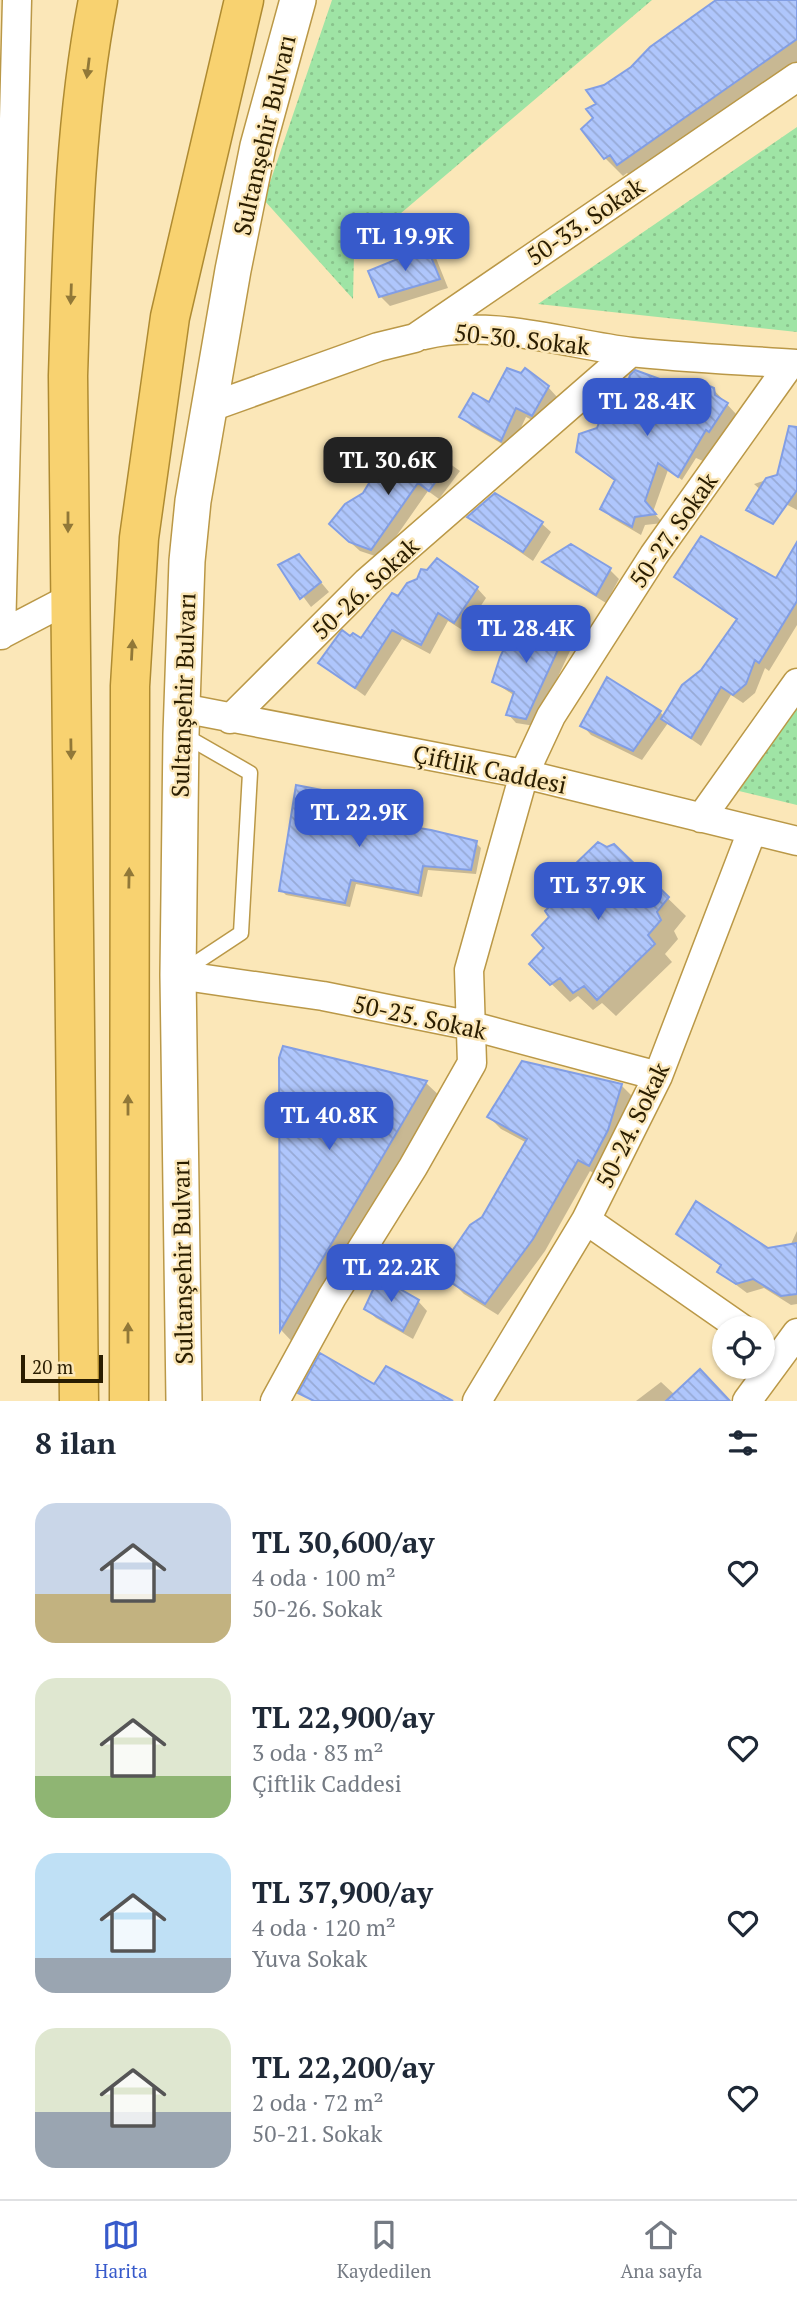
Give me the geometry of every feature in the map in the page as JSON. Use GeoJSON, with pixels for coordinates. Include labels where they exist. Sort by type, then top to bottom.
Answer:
{"type":"FeatureCollection","features":[{"type":"Feature","properties":{"kind":"highway"},"geometry":{"type":"LineString","coordinates":[[79,1401],[68,376],[74,207],[81,121],[97,0]]}},
{"type":"Feature","properties":{"kind":"highway","name":"Sultanşehir Bulvarı"},"geometry":{"type":"LineString","coordinates":[[129,1401],[130,686],[139,538],[170,317],[244,0]]}},
{"type":"Feature","properties":{"kind":"street"},"geometry":{"type":"LineString","coordinates":[[0,21],[16,0]]}},
{"type":"Feature","properties":{"kind":"street"},"geometry":{"type":"LineString","coordinates":[[16,0],[0,635],[69,599]]}},
{"type":"Feature","properties":{"kind":"street","name":"Sultanşehir Bulvarı"},"geometry":{"type":"LineString","coordinates":[[184,1401],[178,975],[181,721],[187,561],[208,408],[258,146],[298,0]]}},
{"type":"Feature","properties":{"kind":"street","name":"50-33. Sokak"},"geometry":{"type":"LineString","coordinates":[[208,408],[378,347],[415,338],[797,78]]}},
{"type":"Feature","properties":{"kind":"street","name":"50-30. Sokak"},"geometry":{"type":"LineString","coordinates":[[415,338],[448,329],[549,337],[631,352],[794,364]]}},
{"type":"Feature","properties":{"kind":"street","name":"50-26. Sokak"},"geometry":{"type":"LineString","coordinates":[[230,719],[367,583],[631,352]]}},
{"type":"Feature","properties":{"kind":"street","name":"50-27. Sokak"},"geometry":{"type":"LineString","coordinates":[[275,1401],[332,1297],[472,1063],[469,971],[524,774],[551,716],[654,555],[794,364]]}},
{"type":"Feature","properties":{"kind":"street"},"geometry":{"type":"LineString","coordinates":[[701,818],[797,683]]}},
{"type":"Feature","properties":{"kind":"street","name":"Çiftlik Caddesi"},"geometry":{"type":"LineString","coordinates":[[181,721],[230,719],[524,774],[797,841]]}},
{"type":"Feature","properties":{"kind":"street","name":"50-24. Sokak"},"geometry":{"type":"LineString","coordinates":[[477,1401],[586,1220],[658,1076],[752,831]]}},
{"type":"Feature","properties":{"kind":"street","name":"50-25. Sokak"},"geometry":{"type":"LineString","coordinates":[[178,975],[323,996],[472,1026],[658,1076]]}},
{"type":"Feature","properties":{"kind":"street"},"geometry":{"type":"LineString","coordinates":[[586,1220],[724,1316]]}},
{"type":"Feature","properties":{"kind":"street"},"geometry":{"type":"LineString","coordinates":[[747,1401],[785,1345]]}},
{"type":"Feature","properties":{"kind":"lane"},"geometry":{"type":"LineString","coordinates":[[178,975],[241,933],[250,773],[181,721]]}},
{"type":"Feature","properties":{"kind":"green space"},"geometry":{"type":"Polygon","coordinates":[[[332,0],[652,0],[354,253],[353,299],[264,200],[332,0]]]}},
{"type":"Feature","properties":{"kind":"green space"},"geometry":{"type":"Polygon","coordinates":[[[797,127],[797,332],[538,304],[797,127]]]}},
{"type":"Feature","properties":{"kind":"green space"},"geometry":{"type":"Polygon","coordinates":[[[797,706],[797,805],[739,791],[797,706]]]}},
{"type":"Feature","properties":{"kind":"building"},"geometry":{"type":"Polygon","coordinates":[[[716,0],[797,0],[797,39],[617,165],[610,155],[604,159],[581,129],[593,118],[586,109],[596,104],[586,90],[604,85],[631,67],[650,47],[716,0]]]}},
{"type":"Feature","properties":{"kind":"building"},"geometry":{"type":"Polygon","coordinates":[[[427,247],[440,279],[379,297],[368,271],[427,247]]]}},
{"type":"Feature","properties":{"kind":"building"},"geometry":{"type":"Polygon","coordinates":[[[507,368],[521,373],[525,368],[549,386],[532,416],[516,408],[501,441],[459,417],[473,393],[489,402],[507,368]]]}},
{"type":"Feature","properties":{"kind":"building"},"geometry":{"type":"Polygon","coordinates":[[[635,370],[690,390],[696,380],[714,388],[715,395],[728,403],[709,432],[706,430],[678,477],[658,463],[645,501],[656,514],[635,517],[632,527],[600,509],[615,480],[576,452],[579,434],[597,428],[608,398],[621,403],[630,375],[635,370]]]}},
{"type":"Feature","properties":{"kind":"building"},"geometry":{"type":"Polygon","coordinates":[[[789,426],[797,427],[797,490],[773,524],[746,510],[766,478],[777,475],[789,426]]]}},
{"type":"Feature","properties":{"kind":"building"},"geometry":{"type":"Polygon","coordinates":[[[422,442],[451,460],[429,491],[418,483],[371,550],[349,542],[329,524],[345,504],[363,493],[374,475],[396,474],[412,449],[422,442]]]}},
{"type":"Feature","properties":{"kind":"building"},"geometry":{"type":"Polygon","coordinates":[[[495,493],[543,522],[523,552],[467,517],[495,493]]]}},
{"type":"Feature","properties":{"kind":"building"},"geometry":{"type":"Polygon","coordinates":[[[701,536],[776,578],[797,542],[797,601],[759,663],[755,660],[746,684],[733,695],[721,687],[691,738],[661,719],[682,685],[701,670],[737,619],[674,577],[701,536]]]}},
{"type":"Feature","properties":{"kind":"building"},"geometry":{"type":"Polygon","coordinates":[[[571,544],[611,568],[596,595],[542,562],[571,544]]]}},
{"type":"Feature","properties":{"kind":"building"},"geometry":{"type":"Polygon","coordinates":[[[299,554],[321,582],[300,599],[278,565],[299,554]]]}},
{"type":"Feature","properties":{"kind":"building"},"geometry":{"type":"Polygon","coordinates":[[[437,558],[478,587],[454,623],[438,613],[421,645],[392,630],[355,688],[318,663],[342,630],[350,636],[353,633],[361,638],[392,593],[398,596],[407,583],[417,579],[421,569],[427,570],[437,558]]]}},
{"type":"Feature","properties":{"kind":"building"},"geometry":{"type":"Polygon","coordinates":[[[520,616],[562,641],[526,719],[506,715],[514,692],[492,682],[500,657],[520,616]]]}},
{"type":"Feature","properties":{"kind":"building"},"geometry":{"type":"Polygon","coordinates":[[[607,677],[661,711],[633,751],[580,726],[607,677]]]}},
{"type":"Feature","properties":{"kind":"building"},"geometry":{"type":"Polygon","coordinates":[[[296,785],[364,798],[360,818],[477,841],[471,870],[423,866],[418,893],[351,880],[345,903],[279,891],[296,785]]]}},
{"type":"Feature","properties":{"kind":"building"},"geometry":{"type":"Polygon","coordinates":[[[598,842],[607,847],[614,844],[669,897],[657,912],[661,920],[648,935],[655,944],[597,1000],[584,986],[573,993],[560,978],[550,985],[529,964],[544,948],[532,935],[549,917],[545,911],[551,905],[542,896],[598,842]]]}},
{"type":"Feature","properties":{"kind":"building"},"geometry":{"type":"Polygon","coordinates":[[[283,1046],[427,1081],[280,1331],[279,1058],[283,1046]]]}},
{"type":"Feature","properties":{"kind":"building"},"geometry":{"type":"Polygon","coordinates":[[[522,1061],[622,1084],[608,1130],[589,1166],[578,1160],[533,1239],[485,1304],[450,1282],[448,1257],[470,1225],[482,1217],[527,1139],[487,1117],[522,1061]]]}},
{"type":"Feature","properties":{"kind":"building"},"geometry":{"type":"Polygon","coordinates":[[[696,1201],[768,1248],[797,1243],[797,1294],[781,1296],[753,1279],[736,1284],[717,1272],[721,1265],[676,1234],[696,1201]]]}},
{"type":"Feature","properties":{"kind":"building"},"geometry":{"type":"Polygon","coordinates":[[[379,1277],[419,1300],[403,1331],[364,1309],[379,1277]]]}},
{"type":"Feature","properties":{"kind":"building"},"geometry":{"type":"Polygon","coordinates":[[[320,1353],[374,1384],[386,1366],[453,1401],[314,1401],[298,1393],[320,1353]]]}},
{"type":"Feature","properties":{"kind":"building"},"geometry":{"type":"Polygon","coordinates":[[[700,1369],[730,1401],[666,1401],[700,1369]]]}}]}
